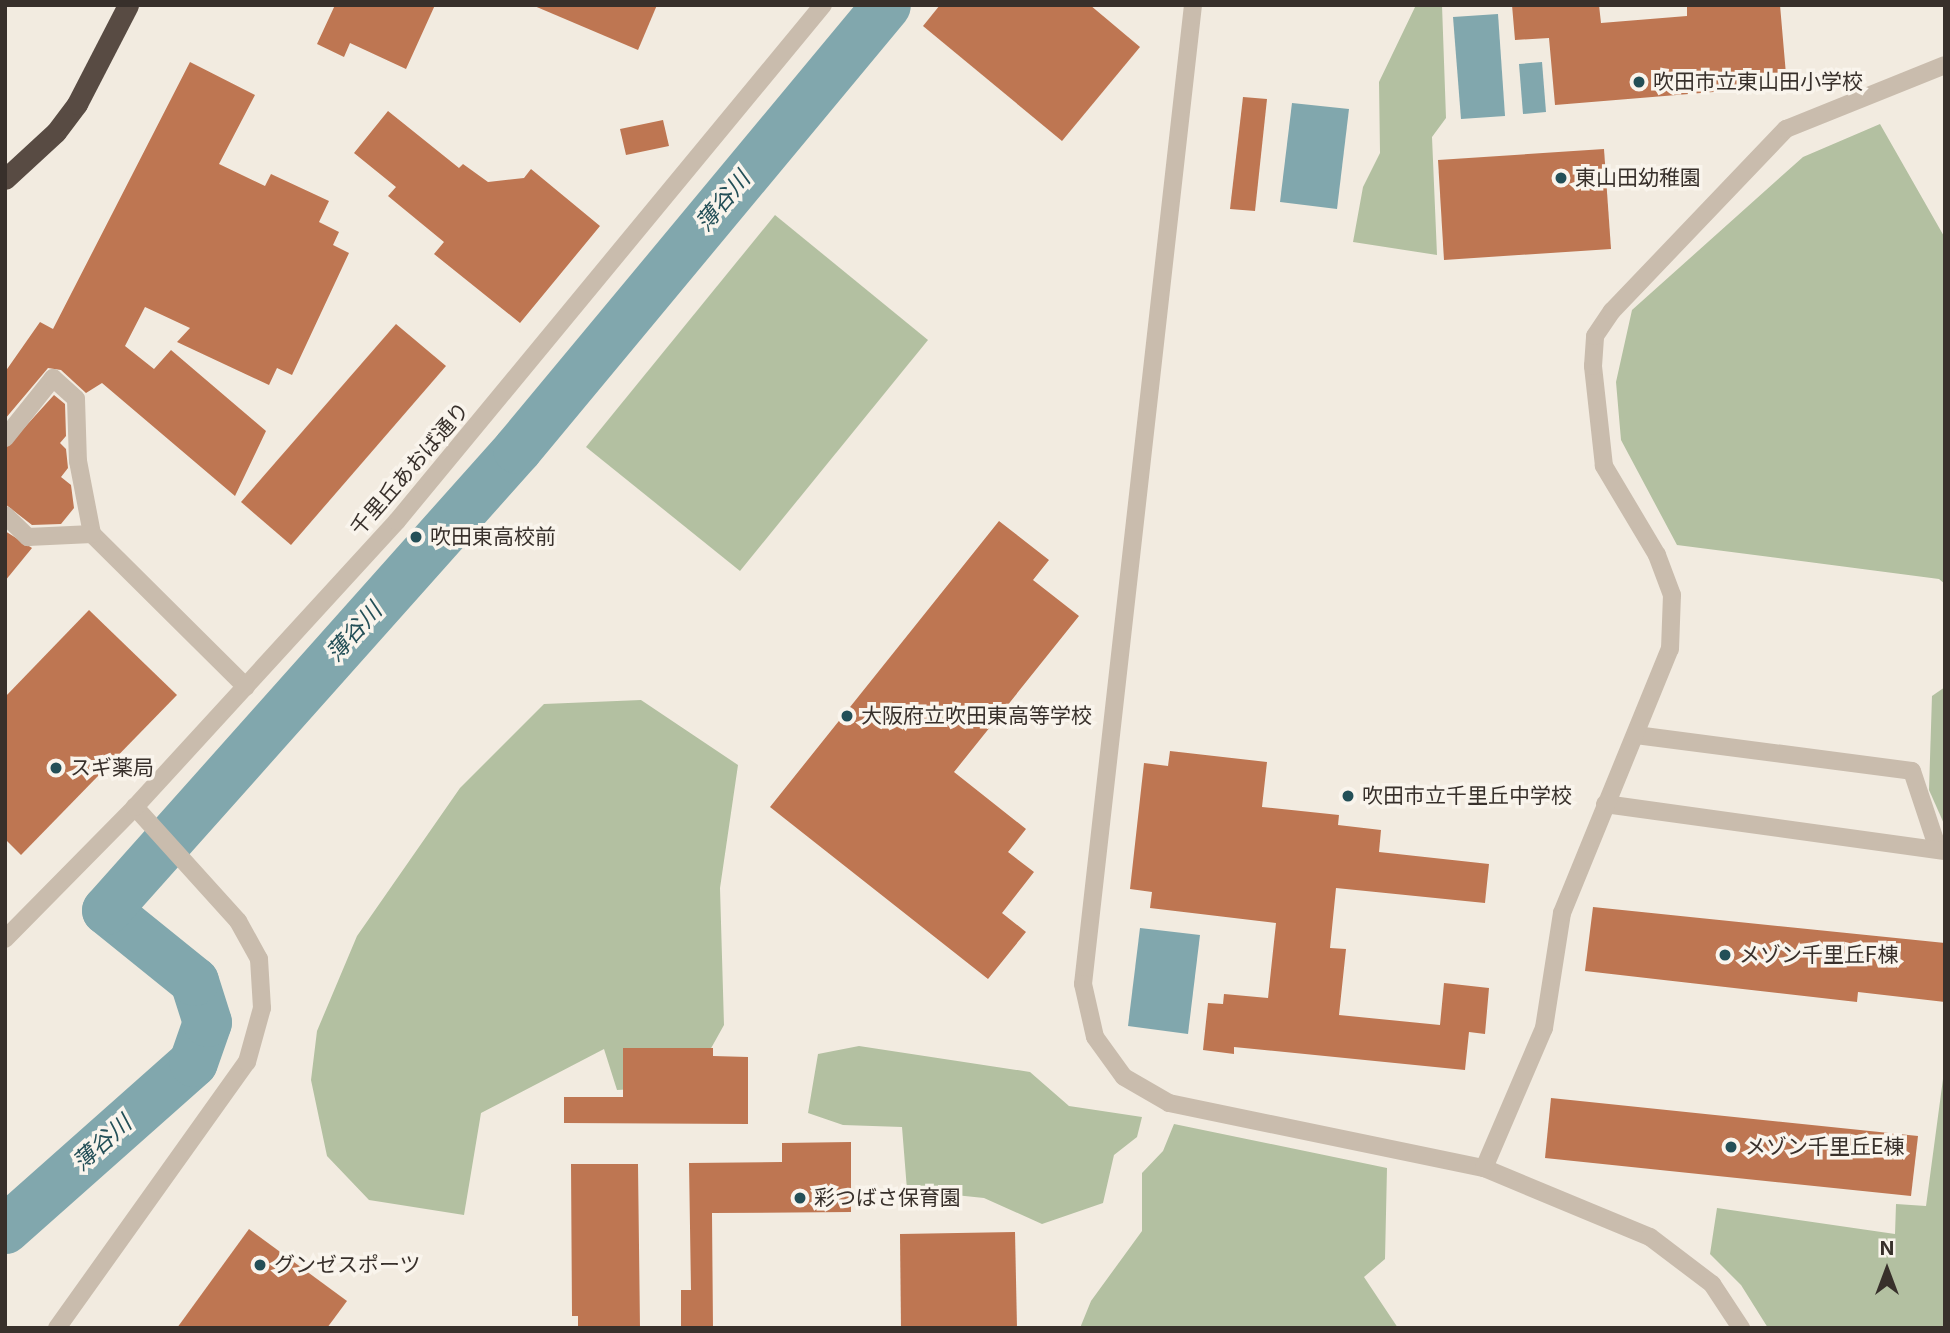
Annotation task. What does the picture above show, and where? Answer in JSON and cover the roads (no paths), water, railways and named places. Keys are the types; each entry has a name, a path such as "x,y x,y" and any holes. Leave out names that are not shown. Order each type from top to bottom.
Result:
{"highway":[{"path":"5,178 23,163 77,103 128,5"},
{"path":"5,192 23,163"}],"street":[{"name":"千里丘あおば通り","path":"5,939 135,807 246,687 519,377 823,5"},
{"path":"1194,5 1083,984 1095,1037 1124,1077 1169,1103 1483,1168 1650,1237 1712,1283 1741,1328"},
{"path":"1483,1168 1545,1028 1562,913 1670,649 1672,595 1657,555 1604,466 1593,366 1595,336 1612,311 1786,129 1945,65"},
{"path":"5,438 53,378 76,399 78,461 92,534 246,687"},
{"path":"5,515 28,537 92,534"},
{"path":"1605,804 1942,850 1912,771 1636,735"},
{"path":"57,1328 247,1062 262,1008 259,959 238,921 135,807"}],"water":[{"path":"1498,14 1505,116 1461,119 1453,17"},
{"path":"1542,62 1546,112 1523,114 1519,64"},
{"path":"1292,103 1349,109 1337,209 1280,202"},
{"path":"1140,928 1200,935 1188,1034 1128,1026"}],"waterway":[{"name":"薄谷川","path":"5,1229 193,1062 207,1022 194,981 106,910 517,449 886,5"}],"place":[{"name":"吹田市立東山田小学校","path":"1639,82"},
{"name":"東山田幼稚園","path":"1561,178"},
{"name":"吹田東高校前","path":"416,537"},
{"name":"大阪府立吹田東高等学校","path":"847,716"},
{"name":"スギ薬局","path":"56,768"},
{"name":"吹田市立千里丘中学校","path":"1348,796"},
{"name":"メゾン千里丘F棟","path":"1725,955"},
{"name":"メゾン千里丘E棟","path":"1731,1147"},
{"name":"彩つばさ保育園","path":"800,1198"},
{"name":"グンゼスポーツ","path":"260,1265"}]}
